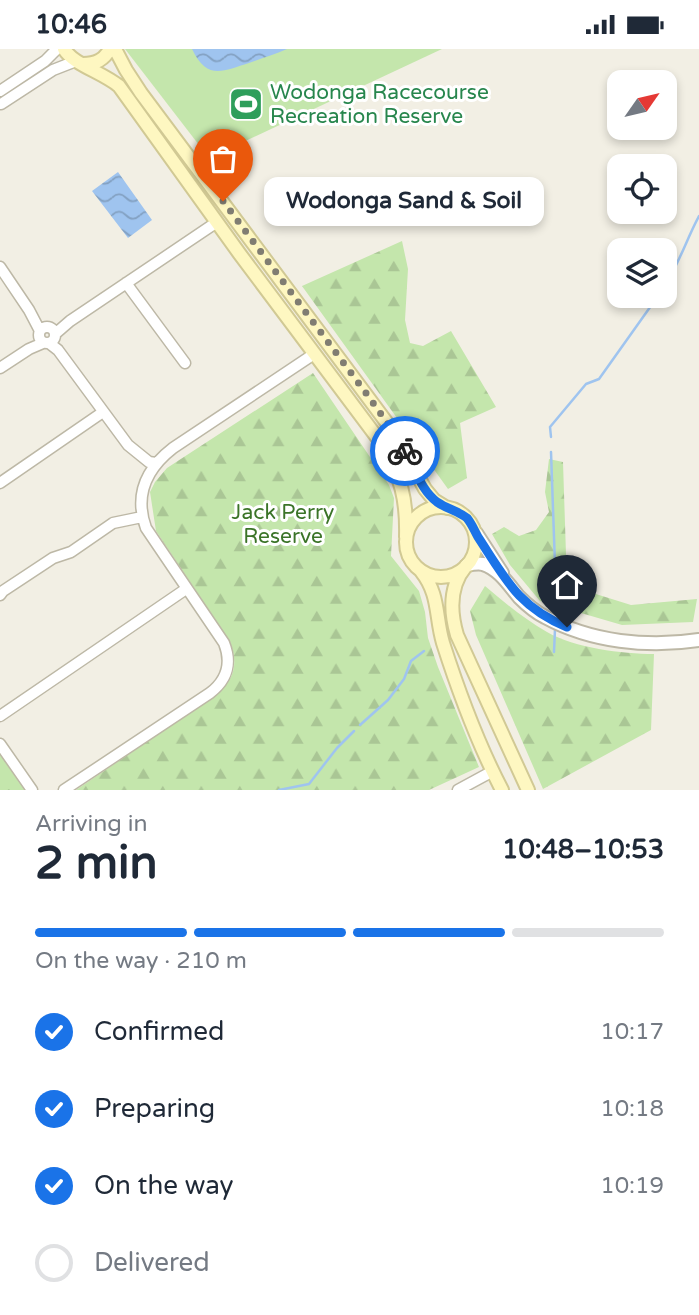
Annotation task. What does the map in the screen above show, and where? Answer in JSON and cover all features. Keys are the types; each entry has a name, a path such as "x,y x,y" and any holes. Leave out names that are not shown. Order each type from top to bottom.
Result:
{"main road":[{"path":"64,49 71,58 108,77 119,86 239,253 382,444 395,467 405,498 406,546 416,567 433,576 444,576 466,565"},
{"path":"79,63 98,62 113,49 141,93 393,431 425,489 434,500 467,518 475,533 476,547 458,576 453,590 453,615 457,635 528,790"},
{"path":"239,253 252,242"},
{"path":"314,354 328,344"},
{"path":"406,537 411,524 421,514 432,509 447,508"},
{"path":"421,571 434,593 440,633 464,702 502,790"}],"street":[{"path":"0,91 45,61 57,49"},
{"path":"0,104 53,70 79,63"},
{"path":"0,368 217,222"},
{"path":"0,267 128,445 149,462 156,463"},
{"path":"126,283 185,363"},
{"path":"64,790 210,693 224,678 229,660 224,643 146,528 141,504 150,470 173,448 314,354"},
{"path":"0,483 103,412"},
{"path":"0,595 53,558 71,552 113,523 142,517"},
{"path":"475,533 506,581"},
{"path":"466,565 477,563 497,572 523,601 541,615 559,624 612,639 646,643 699,640"},
{"path":"0,716 186,589"},
{"path":"0,744 32,790"},
{"path":"458,790 493,771"}],"green space":[{"name":"Wodonga Racecourse Recreation Reserve","path":"125,49 442,49 209,158"},
{"path":"402,241 408,269 405,320 410,343 423,346 451,331 496,407 460,423 467,478 448,489 302,286"},
{"name":"Jack Perry Reserve","path":"313,373 389,485 394,498 391,556 419,591 428,638 479,767 429,790 76,790 219,693 232,675 234,657 230,642 156,531 150,492 155,482 167,468"},
{"path":"549,459 563,462 567,585 631,605 697,599 693,622 622,625 540,601 510,565 492,534 504,527 519,536 536,530 549,512 545,492"},
{"path":"485,586 523,616 558,638 599,649 654,654 651,730 543,789 476,635 470,611"},
{"path":"0,753 25,790 0,790"}],"water":[{"path":"192,49 287,49 231,69 216,71 204,66"},
{"path":"118,172 152,220 128,238 92,191"}],"waterway":[{"path":"677,264 699,216"},
{"path":"551,437 550,427 586,384 599,379 649,308"},
{"path":"551,452 555,614"},
{"path":"554,652 555,629"},
{"path":"360,725 388,700 404,679 411,661 424,651"},
{"path":"279,790 309,784 354,731"}],"way so far":[{"path":"223,201 366,393 405,451"}],"place":[{"name":"Wodonga Racecourse Recreation Reserve","path":"246,104"},
{"name":"Wodonga Sand & Soil","path":"223,201"}],"route":[{"path":"405,451 430,496 467,518 506,581 518,595 541,615 567,627"}]}
